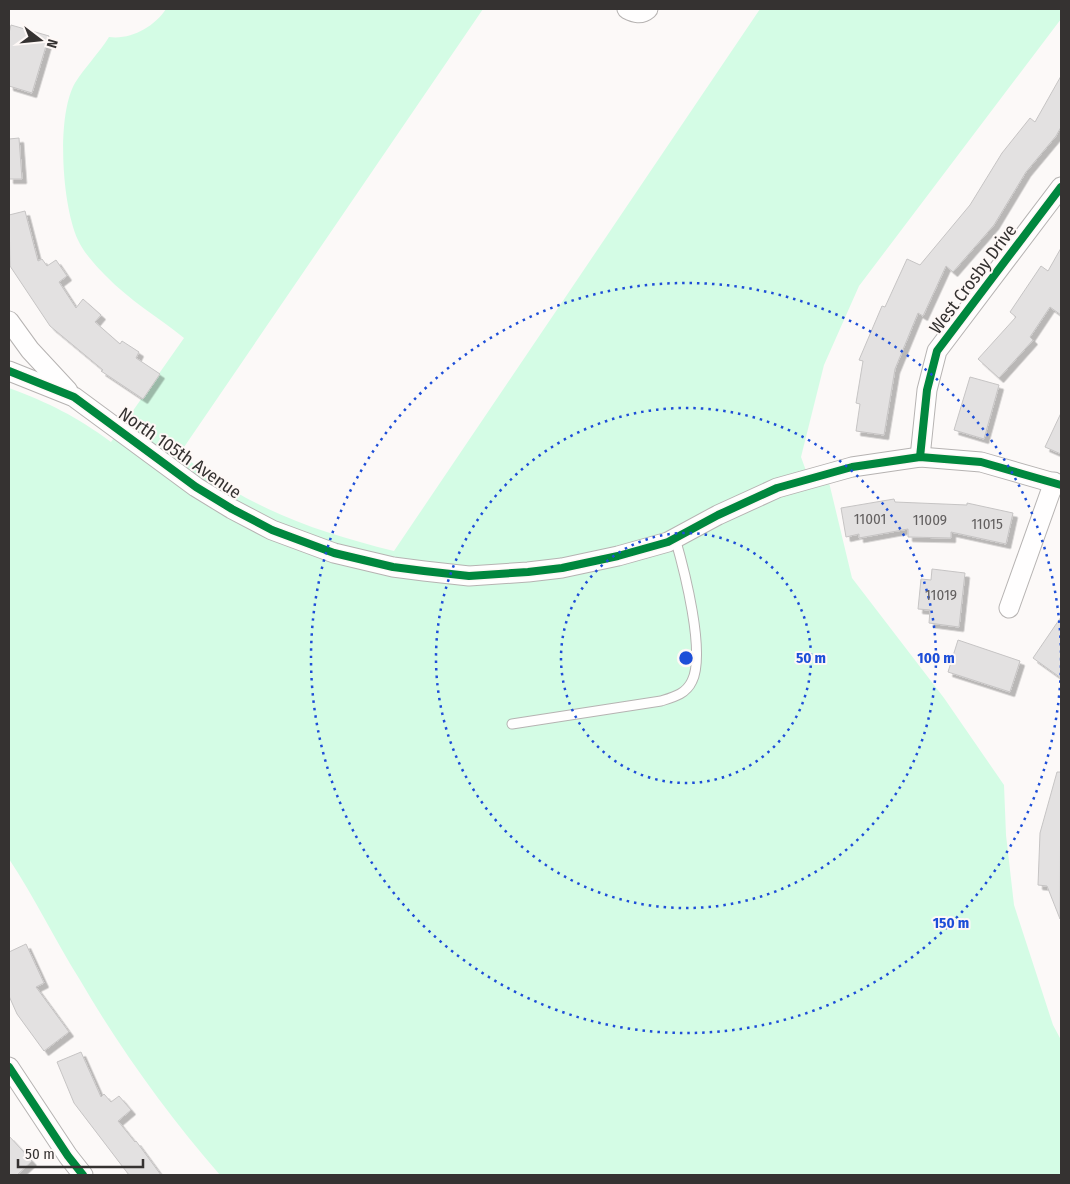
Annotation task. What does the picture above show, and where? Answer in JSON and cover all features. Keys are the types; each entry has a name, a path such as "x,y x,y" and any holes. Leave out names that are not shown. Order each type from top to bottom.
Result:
{"street":[{"path":"627,9 636,13 644,12 648,9"},
{"name":"West Crosby Drive","path":"920,457 927,390 938,351 1061,187"},
{"name":"North 105th Avenue","path":"9,321 30,350 74,397 196,487 232,509 288,536 368,562 424,571 469,576 528,572 562,568 618,556 675,538 718,515 778,488 852,467 920,457 981,462 1058,484 1009,608"},
{"name":"North 105th Avenue","path":"9,372 74,397"},
{"path":"9,1067 68,1156 83,1175"}],"lane":[{"path":"512,724 661,701 678,696 685,691 692,682 696,667 695,637 684,567 675,538"}],"green space":[{"path":"166,9 483,9 180,453 229,488 281,515 336,535 394,551 760,9 1061,9 1061,19 859,286 824,365 801,457 809,479 827,474 852,578 944,698 1004,785 1006,835 1014,905 1053,1025 1061,1040 1061,1175 220,1175 163,1105 95,1006 9,859 9,388 62,411 111,442 184,338 115,285 83,249 72,225 63,161 65,117 69,98 79,77 109,37 126,36 141,31 155,21"}],"building":[{"path":"11,25 49,36 32,93 9,86 9,33"},
{"path":"1061,76 1061,127 1056,136 1026,172 994,225 953,272 946,266 923,316 918,313 895,369 884,435 856,431 860,404 856,403 863,361 859,360 882,306 885,307 907,259 920,265 970,205 1002,153 1030,118 1035,122"},
{"path":"19,138 22,179 9,179 9,139"},
{"path":"25,211 38,261 42,259 47,266 56,260 67,276 59,282 76,308 83,299 101,315 95,322 120,344 122,341 139,352 136,358 160,374 143,399 101,371 103,370 50,326 10,266 9,215"},
{"path":"1061,248 1061,315 1050,307 1030,337 1033,340 999,378 978,359 1016,317 1010,312 1041,266 1048,271"},
{"path":"970,377 999,385 984,439 954,430"},
{"path":"1061,413 1061,454 1045,447"},
{"path":"894,499 895,502 967,505 967,503 1013,513 1006,544 951,532 951,538 908,537 908,529 859,538 859,534 846,537 841,508"},
{"path":"932,569 965,573 959,627 929,623 930,610 918,609 921,579 931,580"},
{"path":"1061,617 1061,678 1033,658"},
{"path":"958,640 1020,661 1010,692 948,672"},
{"path":"1057,772 1061,772 1060,919 1047,886 1038,885 1040,833"},
{"path":"26,944 44,983 36,987 69,1032 44,1051 17,1014 9,996 9,952"},
{"path":"81,1052 101,1097 104,1094 111,1102 119,1096 131,1110 118,1121 136,1141 161,1175 129,1175 74,1103 57,1062"},
{"path":"9,1136 32,1161 17,1175 9,1175"}],"cycle path":[{"path":"920,457 927,390 937,351 1061,187"},
{"path":"9,371 74,397 196,487 272,530 334,553 393,567 469,576 562,568 618,556 668,542 718,515 777,488 852,467 920,457 981,462 1061,485"},
{"path":"9,1067 68,1156 83,1175"}]}
